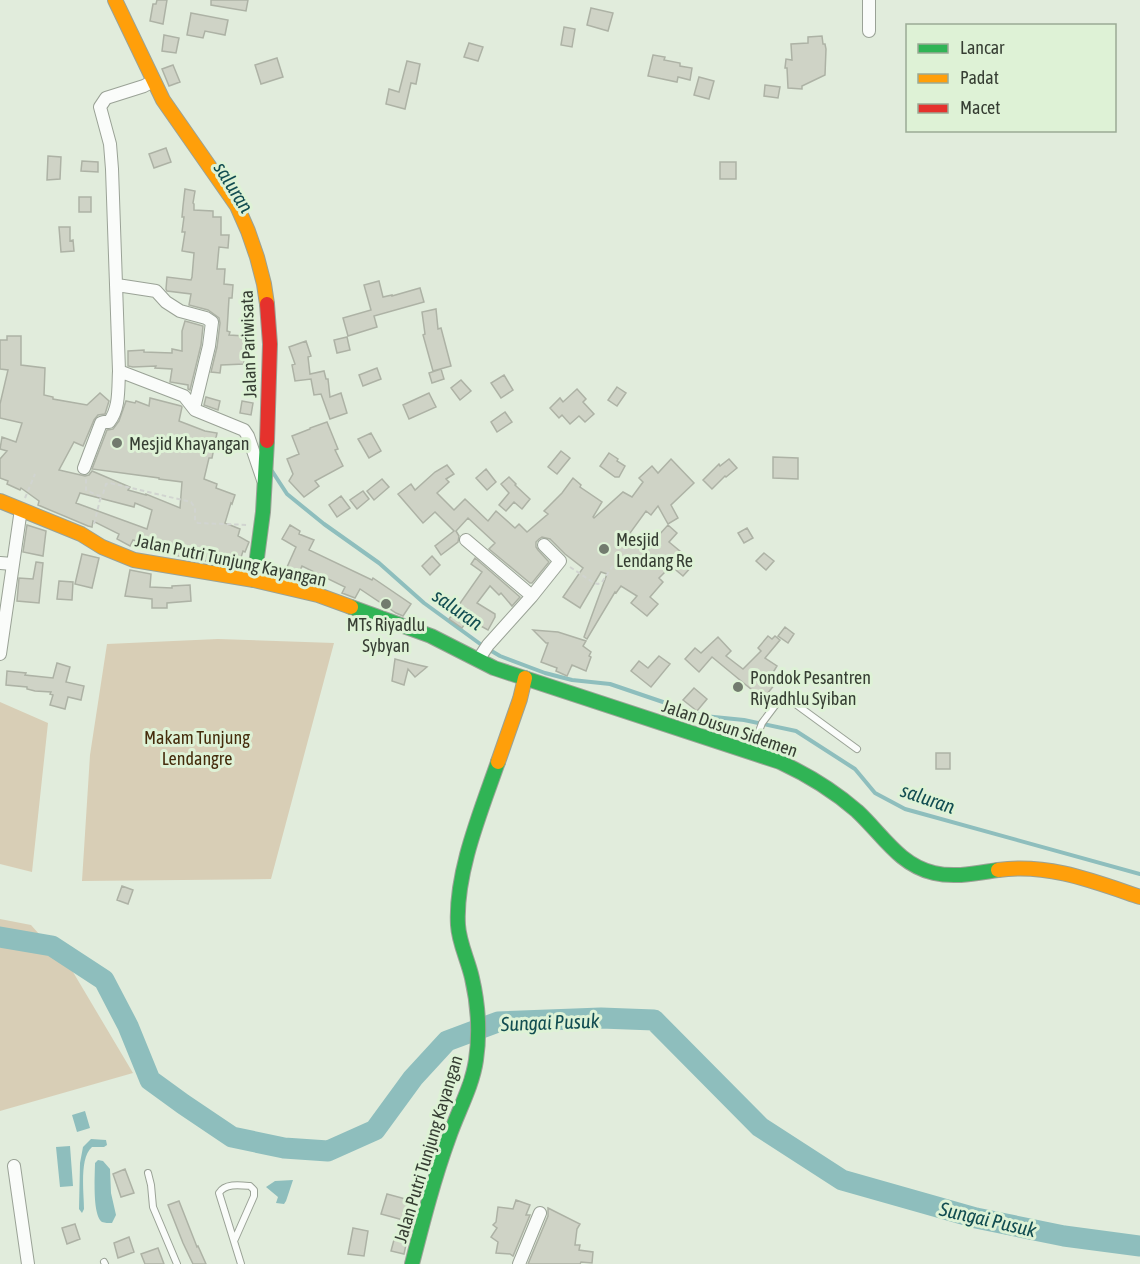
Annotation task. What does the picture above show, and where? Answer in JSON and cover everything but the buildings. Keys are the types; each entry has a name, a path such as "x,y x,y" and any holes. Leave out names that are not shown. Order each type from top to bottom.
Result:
{"street":[{"name":"Jalan Pariwisata","path":"115,0 149,84 168,107 237,206 259,262 266,295 269,329 267,463 262,526 254,580"},
{"path":"869,0 869,31"},
{"path":"84,468 100,423 109,422 114,414 119,371 110,144 100,107 106,98 149,84"},
{"path":"117,285 156,291 166,302 180,311 206,318 212,322 194,408"},
{"path":"119,371 184,396 194,408 244,430 266,486"},
{"name":"Jalan Putri Tunjung Kayangan","path":"0,501 81,534 102,547 134,560 254,580 318,595 431,636 479,658 494,668 525,678 520,699 475,827 463,877 458,908 458,928 472,980 477,1016 477,1049 470,1082 440,1164 412,1264"},
{"path":"0,654 6,563 21,509"},
{"path":"466,540 532,596"},
{"path":"479,658 560,561 544,545"},
{"name":"Jalan Dusun Sidemen","path":"525,678 764,756 795,769 831,790 863,817 891,849 920,868 938,874 957,876 1014,868 1048,870 1081,877 1140,897"},
{"path":"14,1166 28,1264"},
{"path":"519,1264 540,1213"}],"lane":[{"path":"764,756 758,734 762,723 777,703 786,699 857,749"},
{"path":"148,1173 152,1185 153,1207 177,1264"},
{"path":"235,1239 254,1196 253,1188 248,1186 224,1186 219,1193 241,1264"}],"path":[{"path":"84,468 84,477 87,481 86,490 101,496"},
{"path":"21,509 35,474"},
{"path":"88,538 101,496 106,484 110,483 191,502 195,507 195,521 198,523 262,526"},
{"path":"560,561 598,584 602,582 627,545"}],"green space":[{"name":"Makam Tunjung Lendangre","path":"218,639 334,643 271,879 82,881 90,755 107,644"},
{"path":"0,702 48,723 32,872 0,864"},
{"path":"0,919 31,925 73,972 133,1073 0,1111"}],"water":[{"path":"85,1111 90,1128 77,1132 72,1115"},
{"path":"91,1139 106,1140 107,1145 92,1147 85,1159 82,1213 79,1209 80,1163 83,1147"},
{"path":"70,1146 73,1186 60,1187 56,1147"},
{"path":"98,1160 103,1161 110,1169 111,1193 116,1215 112,1223 102,1222 97,1212 95,1163"},
{"path":"293,1180 284,1204 276,1203 278,1197 266,1187 275,1181"}],"waterway":[{"name":"saluran","path":"272,471 287,494 324,524 379,563 424,603 500,656 545,673 572,680 610,684 704,716 744,720 796,731 855,769 875,793 905,809 1140,874"},
{"name":"Sungai Pusuk","path":"0,937 52,946 104,980 128,1026 150,1080 232,1137 284,1148 328,1151 375,1130 413,1078 447,1041 498,1022 601,1018 654,1020 760,1127 842,1180 976,1218 1064,1236 1140,1246"}],"traffic: fast":[{"path":"254,580 263,512 267,441"},
{"path":"351,607 431,636 494,668 780,762 811,778 839,797 857,811 901,856 922,869 950,875 998,870"},
{"path":"412,1264 438,1168 468,1089 476,1060 477,1008 472,978 459,932 458,905 470,842 498,762"}],"traffic: slow":[{"path":"115,0 163,100 237,206 257,257 267,304"},
{"path":"0,501 81,534 102,547 134,560 254,580 318,595 351,607"},
{"path":"498,762 525,678"},
{"path":"998,870 1017,868 1053,871 1140,897"}],"traffic: jam":[{"path":"267,304 270,344 267,441"}],"place":[{"name":"Mesjid Khayangan","path":"117,443"},
{"name":"Mesjid Lendang Re","path":"604,549"},
{"name":"MTs Riyadlu Sybyan","path":"386,604"},
{"name":"Pondok Pesantren Riyadhlu Syiban","path":"738,687"}]}
